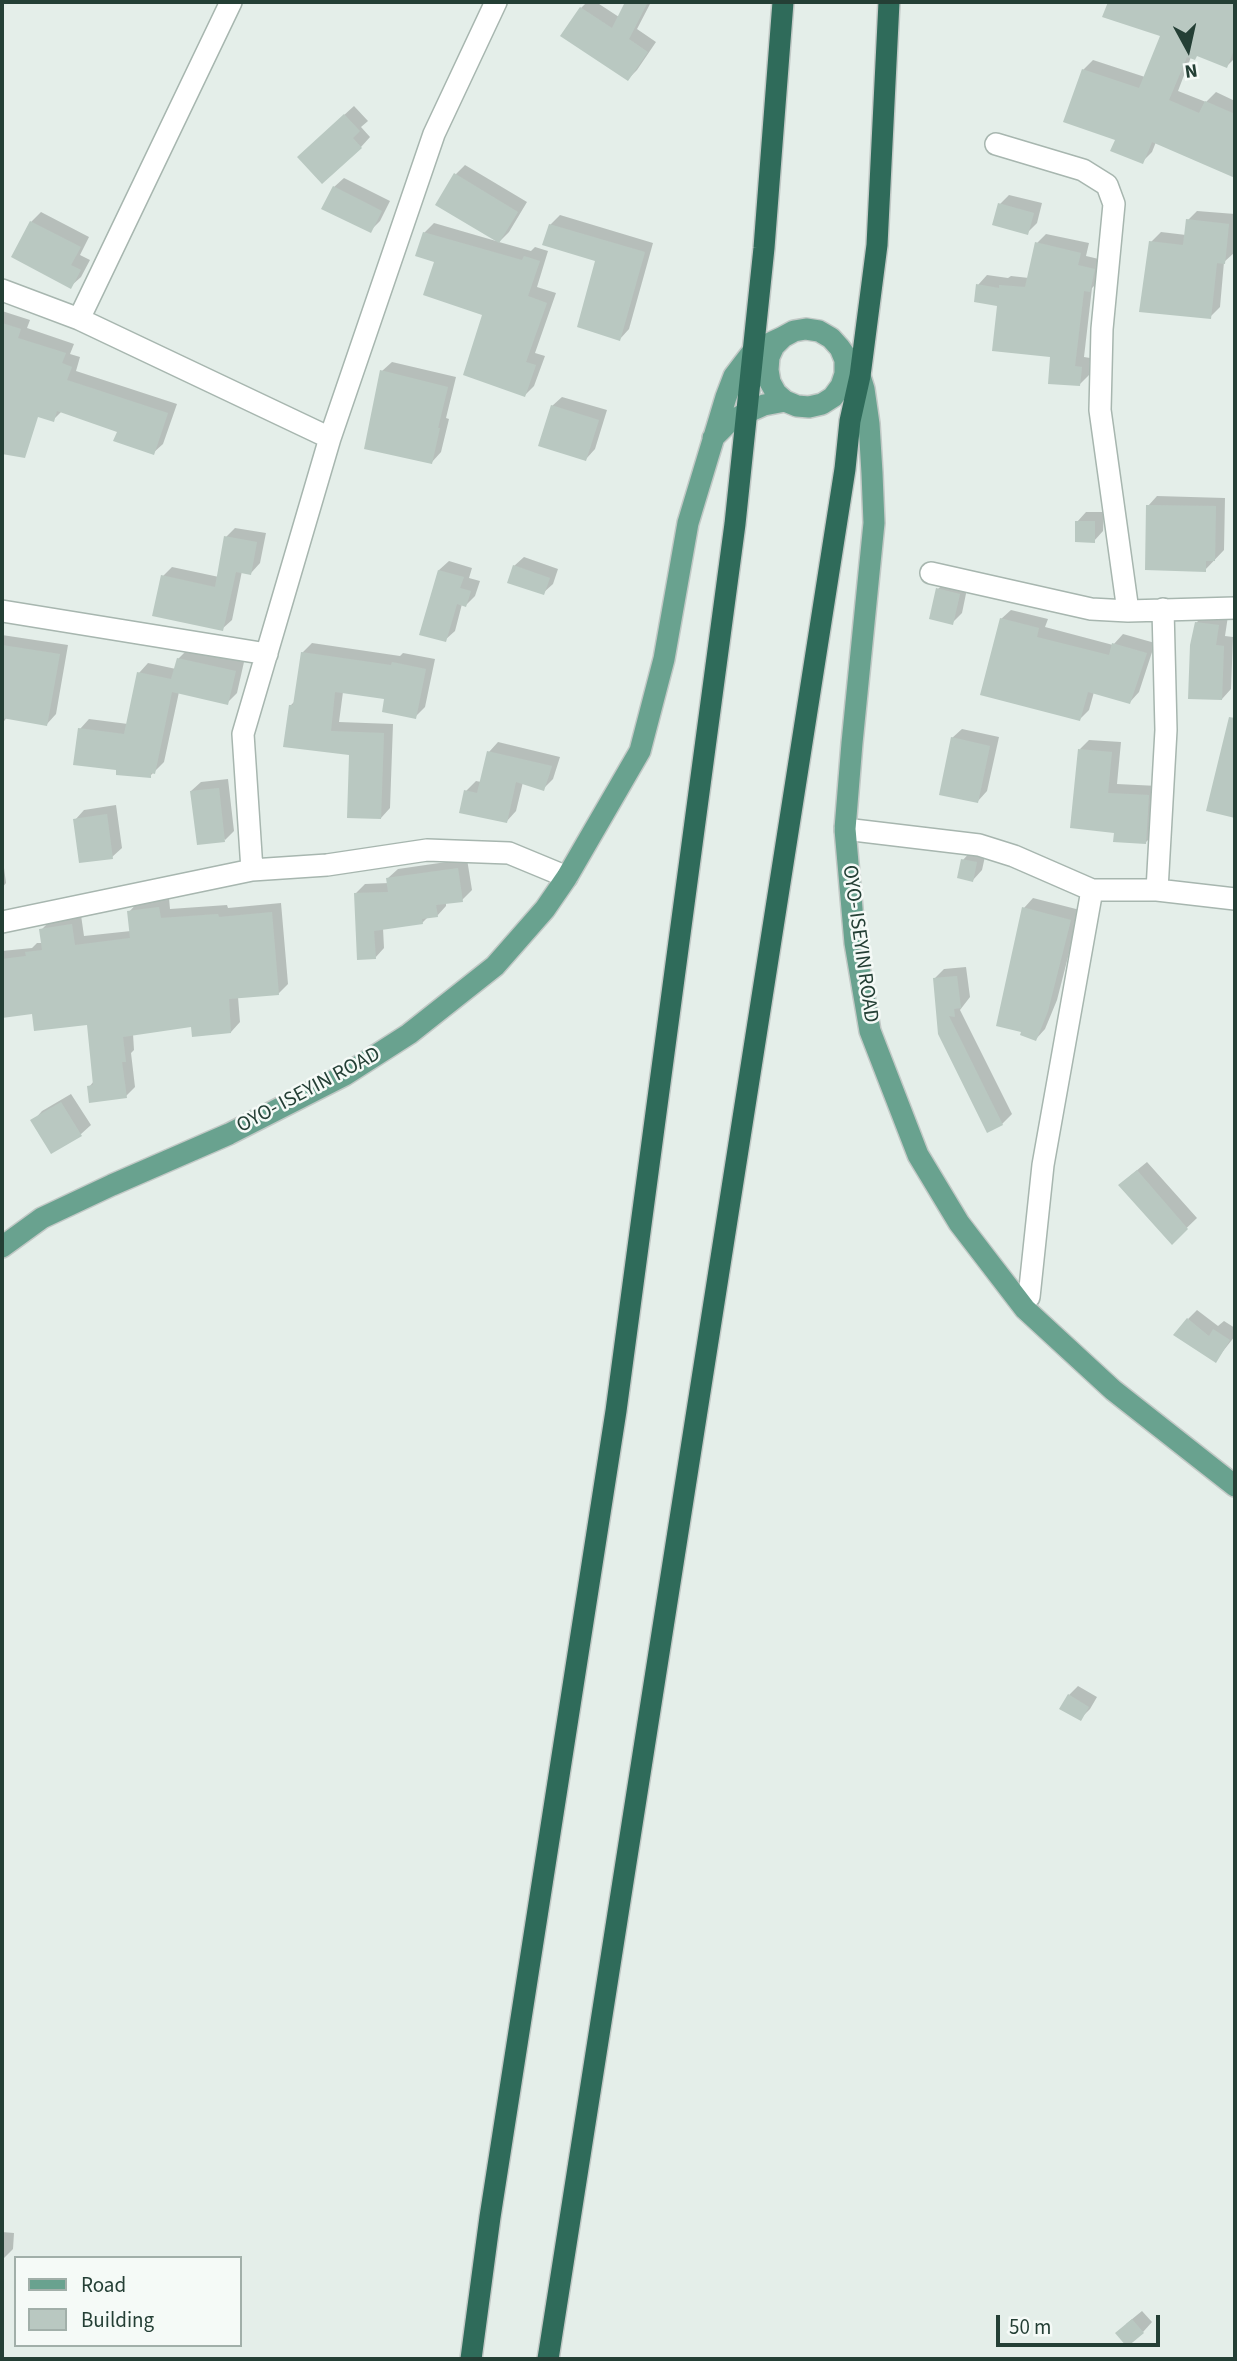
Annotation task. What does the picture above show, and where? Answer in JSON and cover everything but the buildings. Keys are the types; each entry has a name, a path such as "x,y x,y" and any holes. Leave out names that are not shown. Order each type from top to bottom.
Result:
{"highway":[{"path":"471,2359 490,2217 616,1411 736,524 764,248 783,2"},
{"path":"548,2359 843,483 850,421 860,376 877,245 889,2"}],"main road":[{"path":"806,329 819,331 831,338 860,376 841,387 833,397 821,404 797,406 785,401 776,393 753,351 783,337 806,329"},
{"path":"770,382 769,357 774,346 783,337"},
{"path":"840,348 845,360 841,387"},
{"name":"OYO- ISEYIN ROAD","path":"2,1247 42,1218 229,1133 334,1081 409,1034 495,966 545,909 567,877 640,751 664,659 688,523 734,376 753,351"},
{"name":"OYO- ISEYIN ROAD","path":"860,376 869,424 874,523 845,829 855,943 870,1031 918,1155 959,1223 1025,1309 1112,1390 1235,1486"},
{"path":"713,438 727,423 746,413 764,405 785,401"},
{"path":"821,404 850,421 859,435 872,473"}],"street":[{"path":"79,319 231,2"},
{"path":"252,870 243,734 330,439 434,134 496,2"},
{"path":"996,144 1083,170 1107,185 1114,204 1102,329 1100,410 1128,611"},
{"path":"2,290 79,319 330,439"},
{"path":"931,573 1091,609 1128,611 1235,608"},
{"path":"1157,890 1166,730 1163,610"},
{"path":"2,611 267,654"},
{"path":"845,829 979,845 1014,856 1092,890 1157,890 1235,899"},
{"path":"2,922 252,870 327,865 427,850 509,853 567,877"},
{"path":"1029,1297 1043,1165 1092,890"}]}
